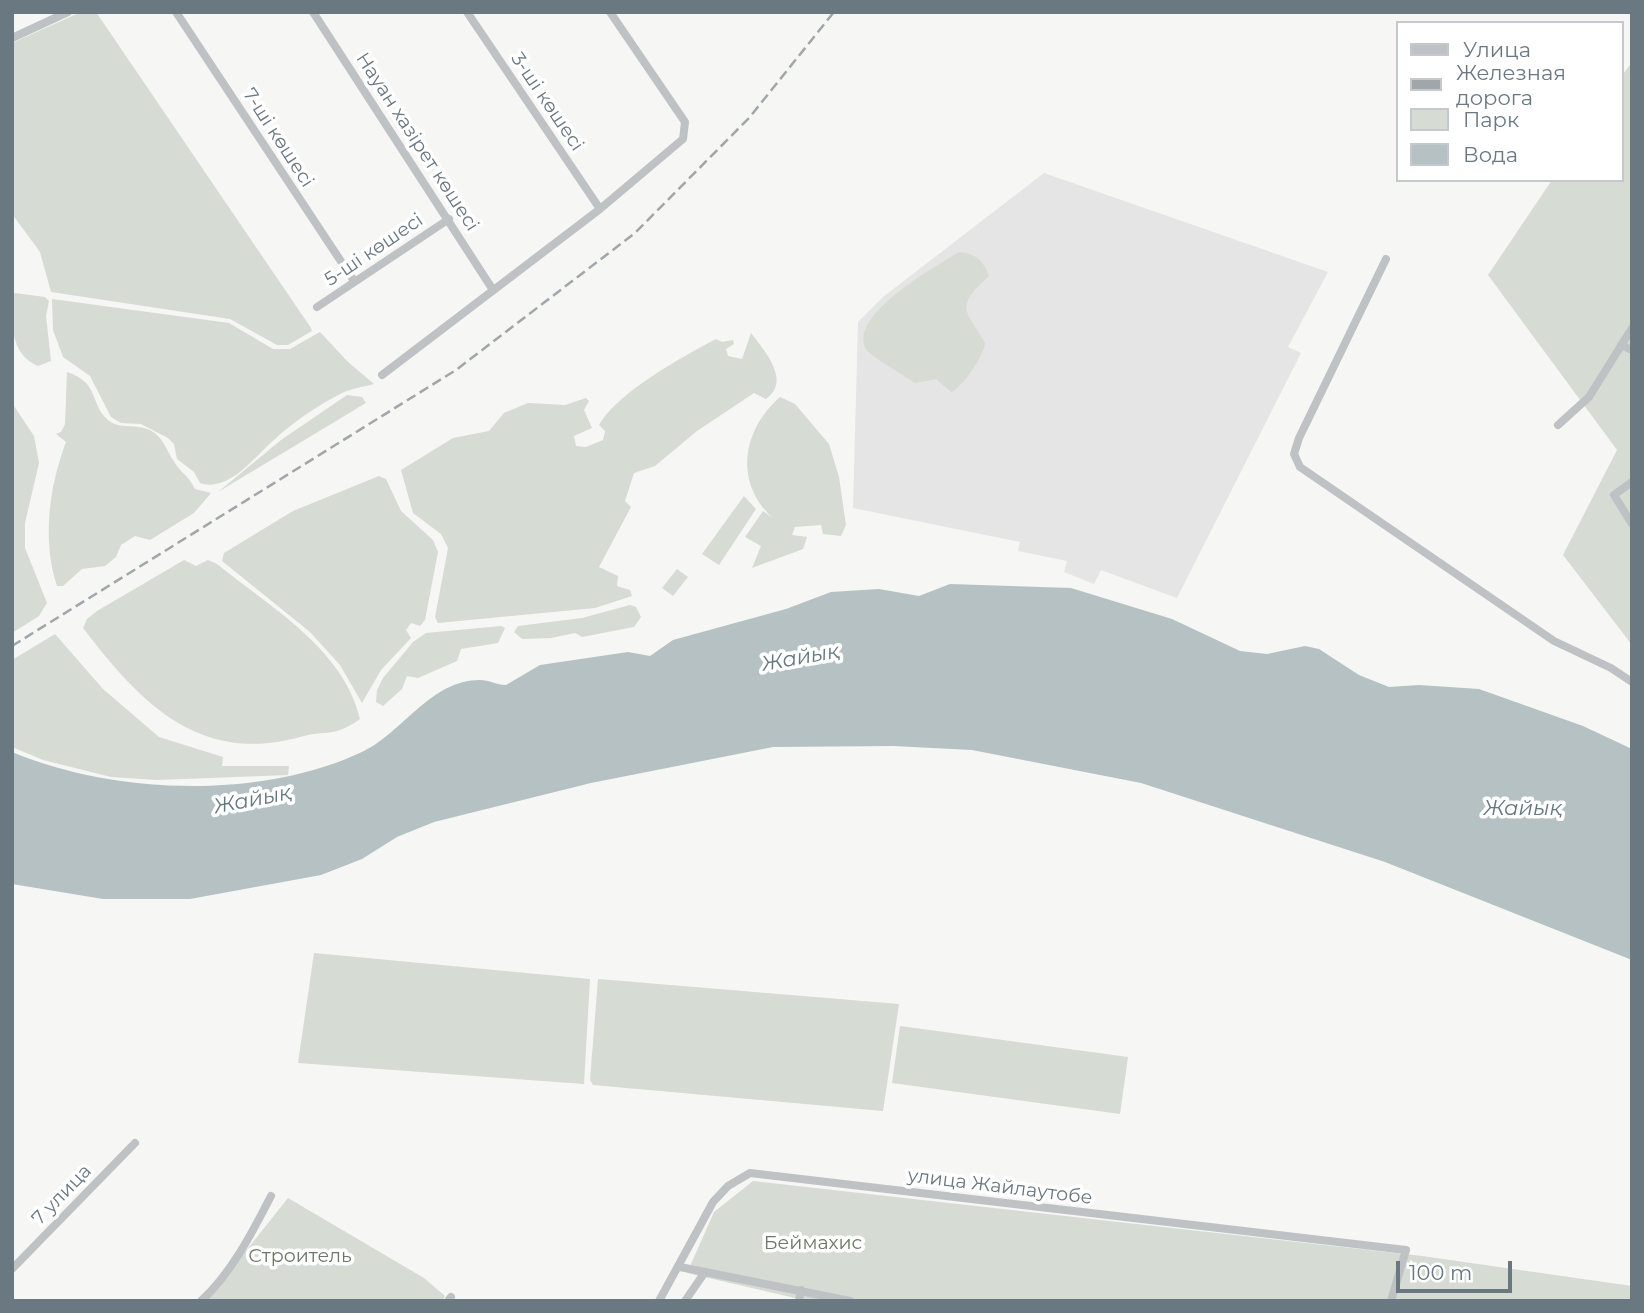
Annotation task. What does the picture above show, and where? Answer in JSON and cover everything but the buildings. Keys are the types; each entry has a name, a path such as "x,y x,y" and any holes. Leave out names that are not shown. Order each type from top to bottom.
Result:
{"street":[{"path":"12,38 68,12"},
{"name":"7-шi көшесі","path":"176,12 354,281"},
{"name":"Науан хазірет көшесі","path":"313,12 493,290"},
{"name":"3-шi көшесі","path":"467,12 600,209"},
{"path":"382,376 600,209 682,139 685,122 610,12"},
{"name":"5-шi көшесі","path":"317,307 449,219"},
{"path":"1386,259 1299,438 1294,454 1300,467 1554,642 1611,668 1632,682"},
{"path":"1558,425 1589,397 1613,363 1632,328"},
{"path":"1621,345 1632,350"},
{"path":"1632,482 1614,495 1632,524"},
{"name":"7 улица","path":"14,1263 135,1143"},
{"name":"улица Жайлаутобе","path":"659,1301 680,1267 713,1202 728,1186 750,1173 1406,1250 1391,1301"},
{"path":"201,1301 220,1279 271,1196"},
{"path":"680,1267 850,1301"},
{"path":"685,1301 705,1272"},
{"path":"799,1301 802,1290"}],"shaded area":[{"path":"1044,173 1328,272 1288,347 1301,353 1177,598 1101,570 1094,584 1064,572 1067,561 1018,551 1020,542 853,508 858,322 883,297"}],"green space":[{"path":"81,12 96,12 312,331 288,345 277,345 230,319 51,292 40,252 12,214 12,43"},
{"path":"1632,62 1632,645 1563,555 1617,450 1488,275 1551,182 1623,182 1623,74"},
{"path":"959,252 978,259 989,276 967,303 969,316 985,343 984,349 966,378 951,392 936,379 915,383 874,357 866,349 864,336 869,321 881,307 915,280"},
{"path":"15,293 45,297 49,301 46,316 51,361 38,366 22,354 17,345 12,316 12,296"},
{"path":"52,299 229,323 273,349 290,349 320,332 348,362 374,384 346,391 316,408 282,433 231,478 211,485 200,483 194,472 177,459 174,444 168,438 141,424 121,423 111,417 90,376 63,357 53,330"},
{"path":"751,333 773,366 776,383 773,392 766,399 754,393 697,431 655,466 634,473 625,501 631,507 599,567 618,576 617,586 630,590 632,596 595,608 438,623 435,617 448,548 441,534 413,513 401,470 453,438 489,431 504,413 528,403 565,405 586,398 589,401 584,410 592,428 574,436 576,446 586,447 603,440 605,431 599,425 608,413 652,376 716,339 722,342 733,340 734,344 726,349 728,356 742,359"},
{"path":"67,372 85,382 102,414 111,423 147,429 158,435 195,489 211,493 194,513 150,540 135,536 121,545 116,557 105,566 82,569 63,586 57,586 52,568 49,532 55,477 66,442 56,434 61,432 65,424"},
{"path":"347,395 362,397 366,403 218,492 281,440"},
{"path":"780,397 795,404 829,444 839,477 846,525 841,536 823,534 821,525 795,527 792,535 807,537 803,549 752,568 761,546 745,537 763,511 773,518 760,504 752,488 748,456 758,424"},
{"path":"12,403 34,436 39,463 25,523 25,548 47,603 39,616 12,633"},
{"path":"379,476 386,479 401,511 433,540 438,552 425,620 420,626 411,623 406,630 411,638 381,670 362,703 340,665 310,632 222,561 224,553 293,511"},
{"path":"744,496 756,509 719,565 702,554"},
{"path":"184,560 196,566 208,560 217,564 302,631 338,671 351,694 360,719 330,733 264,743 231,742 202,734 175,721 150,702 127,680 83,628 87,619 97,611"},
{"path":"677,569 688,577 673,596 662,588"},
{"path":"630,605 636,607 641,617 634,627 582,637 575,633 551,638 522,639 514,632 518,626 582,618"},
{"path":"501,626 505,628 498,643 461,649 457,661 418,678 407,676 402,689 383,706 376,702 377,690 383,678 413,642 426,633"},
{"path":"55,634 103,689 159,737 223,757 222,766 289,766 288,775 157,780 111,777 43,760 12,747 12,660"},
{"path":"314,953 590,979 584,1084 298,1063"},
{"path":"598,979 899,1004 883,1111 593,1085 590,1080"},
{"path":"900,1026 1128,1057 1120,1114 892,1083"},
{"name":"Беймахис","path":"753,1181 1422,1256 1632,1286 1632,1301 808,1301 687,1273 714,1212"},
{"name":"Строитель","path":"288,1198 424,1278 445,1296 442,1301 206,1301"}],"water":[{"name":"Жайық","path":"950,584 1071,588 1172,619 1240,651 1267,654 1305,646 1319,649 1359,675 1389,687 1419,685 1479,689 1583,726 1632,749 1632,960 1385,862 1141,783 972,750 893,746 773,747 591,783 434,822 397,837 362,859 321,875 190,899 103,899 12,884 12,752 96,777 142,783 188,786 280,778 324,767 364,751 432,697 463,682 480,680 506,685 540,665 628,652 650,656 673,640 786,609 831,592 879,589 919,596"}],"railway":[{"path":"12,646 456,370 635,233 749,118 834,12"}]}
